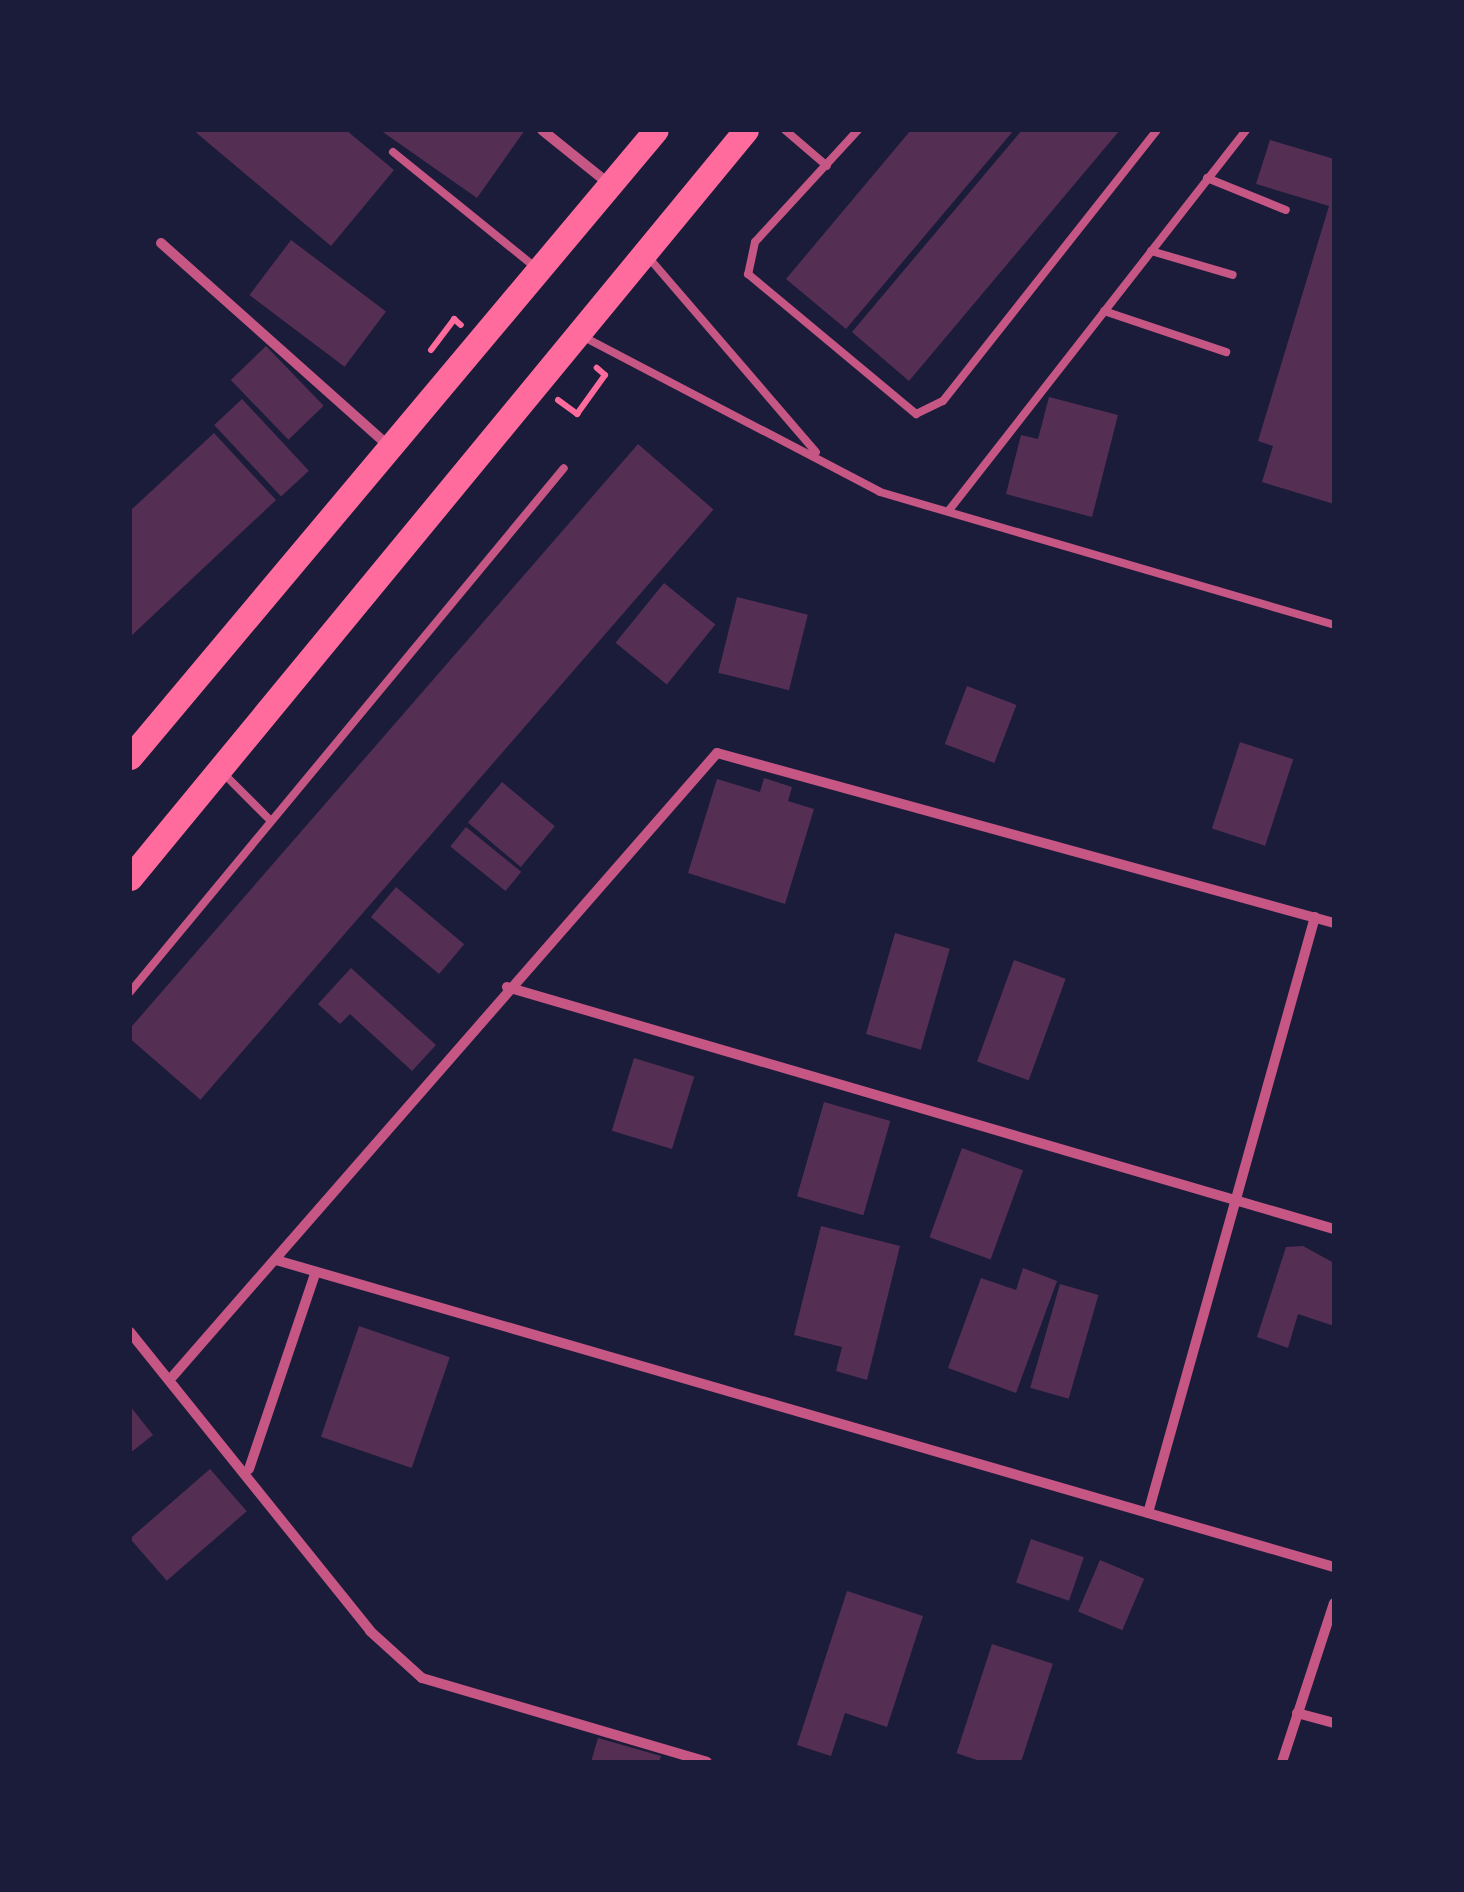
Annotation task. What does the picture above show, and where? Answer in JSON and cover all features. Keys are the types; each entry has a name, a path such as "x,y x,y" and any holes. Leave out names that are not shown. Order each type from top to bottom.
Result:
{"main road":[{"path":"130,757 656,130"},
{"path":"130,878 746,130"}],"street":[{"path":"542,130 608,183"},
{"path":"161,244 389,447"},
{"path":"173,1376 507,987 717,753 1334,923"},
{"path":"1148,1512 1315,917"},
{"path":"507,987 1334,1229"},
{"path":"276,1260 1334,1567"},
{"path":"249,1470 315,1274"},
{"path":"130,1332 173,1376 249,1470 370,1631 422,1678 707,1762"},
{"path":"1282,1762 1334,1602"},
{"path":"1297,1713 1334,1723"}],"lane":[{"path":"785,130 827,166"},
{"path":"858,130 755,242 748,274 916,414 943,401 1157,130"},
{"path":"950,509 1246,130"},
{"path":"392,152 540,271"},
{"path":"1207,178 1286,210"},
{"path":"1151,250 1234,275"},
{"path":"643,251 816,453"},
{"path":"1104,311 1226,352"},
{"path":"574,339 756,431 816,453 880,492 950,509 1334,626"},
{"path":"130,992 564,468"},
{"path":"221,771 270,820"}],"path":[{"path":"574,339 605,375 577,414"}],"building":[{"path":"193,130 346,130 394,170 331,246"},
{"path":"380,130 525,130 477,198"},
{"path":"911,130 1014,130 846,329 786,279"},
{"path":"1022,130 1120,130 909,381 852,332"},
{"path":"1270,140 1334,159 1334,504 1262,482 1273,446 1258,441 1329,206 1256,184"},
{"path":"291,240 386,312 345,367 249,295"},
{"path":"266,346 324,406 288,440 231,380"},
{"path":"1049,397 1118,415 1092,517 1006,494 1021,435 1038,439"},
{"path":"242,399 309,471 281,497 214,425"},
{"path":"214,433 276,500 130,637 130,511"},
{"path":"638,444 713,510 200,1100 130,1039 130,1028"},
{"path":"664,583 715,625 667,684 616,643"},
{"path":"737,597 808,615 789,690 718,673"},
{"path":"967,686 1016,705 994,763 945,744"},
{"path":"1240,742 1293,759 1265,846 1212,829"},
{"path":"764,778 792,787 788,801 814,809 785,904 688,873 717,779 760,792"},
{"path":"502,782 555,826 521,867 468,823"},
{"path":"466,827 521,872 505,891 450,846"},
{"path":"396,887 464,944 439,974 371,917"},
{"path":"895,933 950,949 921,1050 866,1034"},
{"path":"1014,960 1066,979 1029,1080 977,1061"},
{"path":"351,968 436,1045 412,1071 350,1014 340,1024 318,1004"},
{"path":"634,1058 694,1076 672,1149 612,1131"},
{"path":"824,1102 890,1121 863,1215 797,1196"},
{"path":"962,1148 1023,1170 991,1260 930,1237"},
{"path":"821,1226 900,1246 867,1380 836,1371 842,1347 794,1335"},
{"path":"1303,1246 1334,1263 1334,1326 1298,1314 1288,1348 1257,1337 1286,1247"},
{"path":"1023,1268 1057,1281 1016,1393 948,1368 981,1278 1016,1290"},
{"path":"1060,1284 1098,1295 1069,1399 1030,1388"},
{"path":"359,1326 450,1357 412,1468 321,1437"},
{"path":"130,1406 153,1435 130,1453"},
{"path":"210,1469 247,1511 167,1581 130,1539"},
{"path":"1031,1539 1084,1557 1069,1601 1016,1582"},
{"path":"1100,1560 1144,1579 1122,1630 1078,1612"},
{"path":"847,1591 923,1616 887,1727 845,1713 831,1756 797,1745"},
{"path":"992,1644 1053,1664 1021,1762 983,1762 956,1753"},
{"path":"598,1738 661,1756 659,1762 591,1762"}]}
